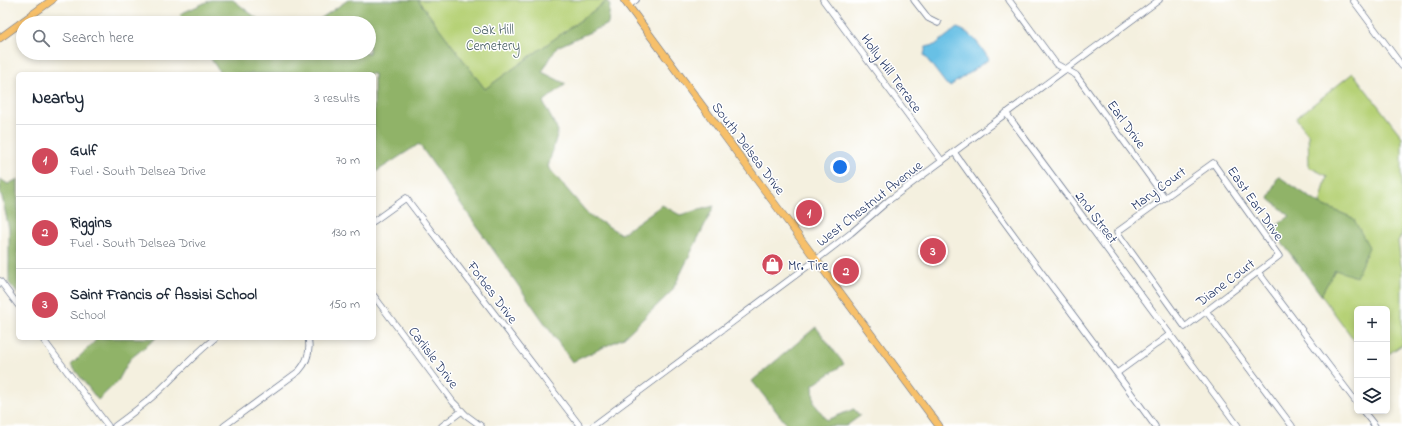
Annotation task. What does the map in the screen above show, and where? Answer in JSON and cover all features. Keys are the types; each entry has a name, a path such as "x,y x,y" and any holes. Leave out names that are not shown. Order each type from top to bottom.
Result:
{"main road":[{"path":"30,16 52,0"},
{"name":"South Delsea Drive","path":"626,3 940,426"},
{"path":"0,38 16,26"}],"street":[{"path":"626,3 636,0"},
{"name":"Holly Hill Terrace","path":"823,0 942,161"},
{"path":"914,0 928,18 938,23"},
{"name":"Earl Drive","path":"1009,0 1056,64 1065,70 1072,71 1076,75 1165,198"},
{"name":"West Chestnut Avenue","path":"593,426 816,260 851,233 888,201 1159,0"},
{"path":"1353,0 1402,66"},
{"name":"2nd Street","path":"1006,113 1169,335 1238,426"},
{"path":"954,152 1019,244 1117,373 1155,426"},
{"name":"Mary Court","path":"1185,327 1117,232 1213,163"},
{"name":"East Earl Drive","path":"1213,163 1279,256"},
{"name":"Forbes Drive","path":"376,220 406,198 580,426"},
{"name":"Diane Court","path":"1185,327 1279,256"},
{"path":"1258,272 1354,398"},
{"path":"0,281 16,302"},
{"name":"Carlisle Drive","path":"376,299 440,385 462,411 481,426"},
{"path":"1206,311 1292,426"},
{"path":"1117,373 1169,335"},
{"path":"44,340 108,426"},
{"path":"115,426 138,410 213,340"},
{"path":"224,426 299,371 307,359 309,352 308,340"},
{"path":"442,426 462,411"},
{"path":"1365,414 1375,426"}],"green space":[{"path":"211,0 233,0 254,16 181,16 180,14"},
{"path":"348,0 418,0 485,89 607,1 610,5 608,24 557,47 542,72 566,84 543,102 558,131 548,167 589,215 621,234 662,205 680,215 714,206 672,291 623,338 572,362 419,144 376,172 376,72 220,72 212,60 376,60 376,16 324,16"},
{"name":"Oak Hill Cemetery","path":"418,0 606,0 607,1 485,89"},
{"path":"1353,73 1402,137 1402,235 1398,241 1402,267 1402,345 1390,353 1390,306 1354,306 1354,340 1321,295 1335,269 1353,218 1320,204 1327,176 1309,167 1308,134 1296,118"},
{"path":"1278,176 1320,204 1353,218 1369,247 1356,277 1335,270 1321,295 1272,229 1290,216 1269,199"},
{"path":"0,179 8,184 16,180 16,292 9,283 9,229 0,194"},
{"path":"816,327 844,364 813,385 814,403 827,420 854,409 860,416 846,426 788,426 752,381"},
{"path":"96,340 154,340 130,359 118,381 98,400 71,365"}],"water":[{"path":"957,28 963,30 972,37 989,59 950,86 946,84 924,55 926,47 935,45"}],"place":[{"name":"Gulf","path":"809,213"},
{"name":"Saint Francis of Assisi School","path":"933,251"},
{"name":"Mr. Tire","path":"772,265"},
{"name":"Riggins","path":"846,271"}]}
